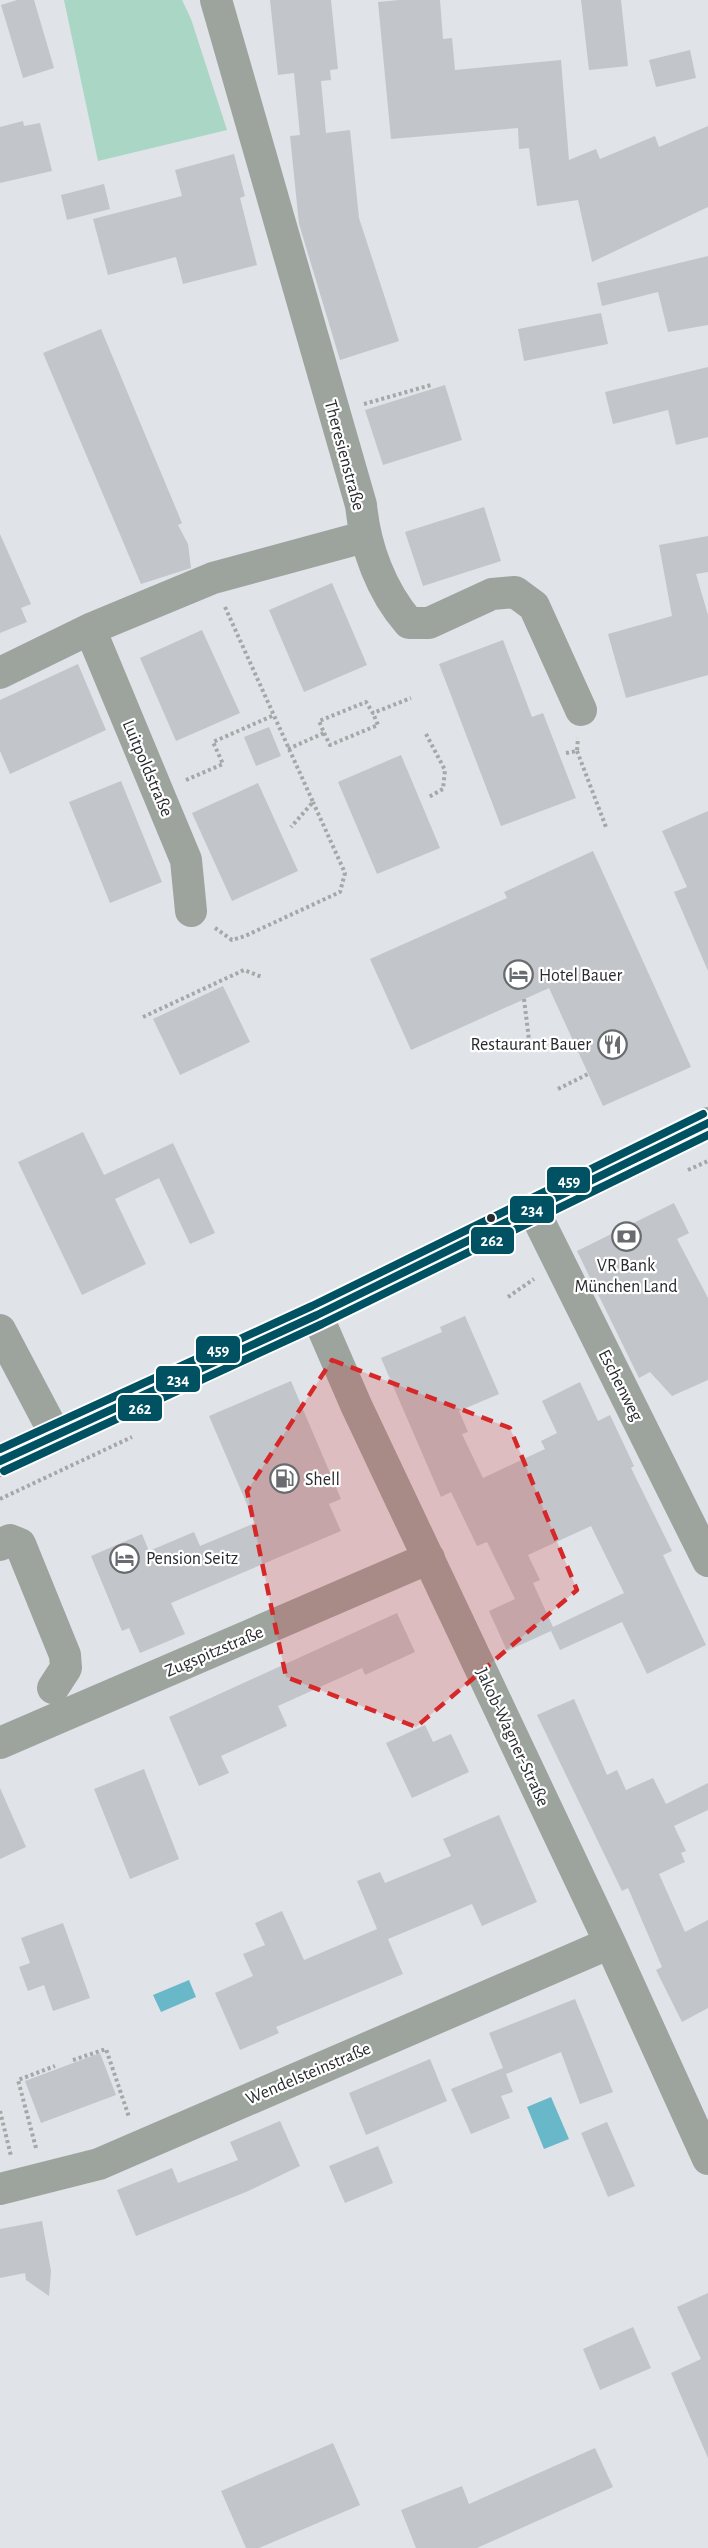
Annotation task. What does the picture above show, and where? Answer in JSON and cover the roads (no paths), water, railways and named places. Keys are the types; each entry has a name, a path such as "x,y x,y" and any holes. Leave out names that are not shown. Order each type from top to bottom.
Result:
{"street":[{"name":"Theresienstraße","path":"216,0 361,505 364,537 394,606 409,623 429,622 492,594 515,592 534,606 581,710"},
{"path":"0,673 90,629 213,579 364,537"},
{"name":"Luitpoldstraße","path":"90,629 186,860 191,911"},
{"path":"0,1461 317,1315 708,1123"},
{"name":"Eschenweg","path":"533,1209 708,1561"},
{"name":"Jakob-Wagner-Straße","path":"317,1315 610,1943 708,2159"},
{"path":"0,1330 56,1436"},
{"path":"0,1545 10,1540 20,1544 65,1655 66,1668 53,1688"},
{"name":"Zugspitzstraße","path":"0,1743 429,1558"},
{"name":"Wendelsteinstraße","path":"21,2185 99,2164 610,1943"}],"water":[{"path":"189,1980 196,1997 161,2012 153,1995"},
{"path":"551,2097 569,2139 544,2149 527,2107"}],"place":[{"name":"Hotel Bauer","path":"518,975"},
{"name":"Restaurant Bauer","path":"612,1044"},
{"name":"VR Bank München Land","path":"626,1236"},
{"name":"Shell","path":"284,1479"},
{"name":"Pension Seitz","path":"125,1558"}]}
